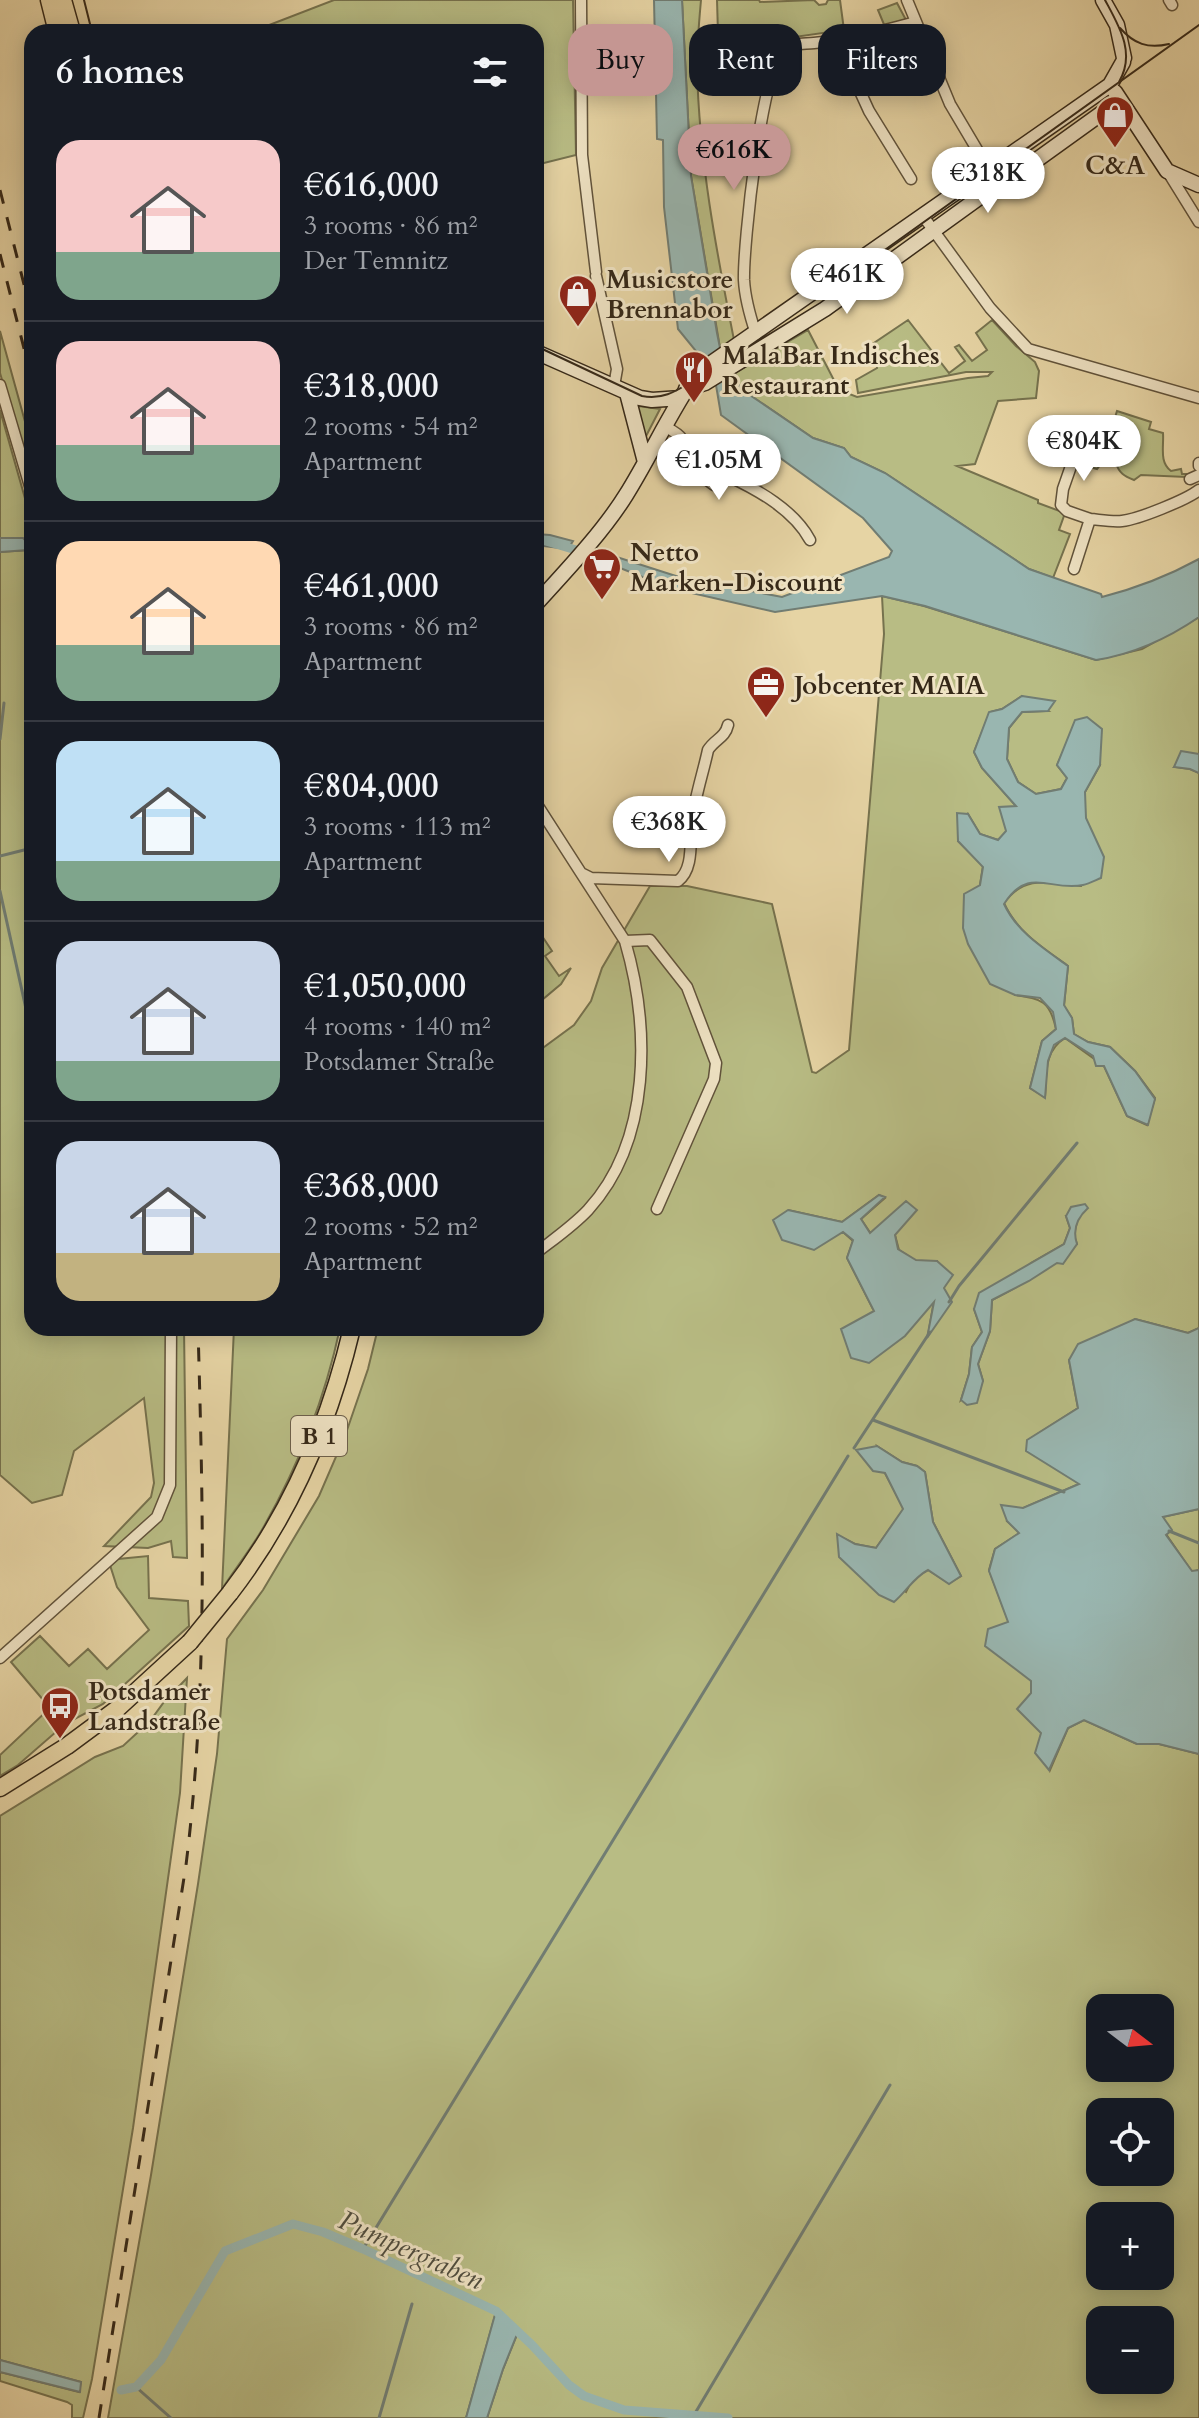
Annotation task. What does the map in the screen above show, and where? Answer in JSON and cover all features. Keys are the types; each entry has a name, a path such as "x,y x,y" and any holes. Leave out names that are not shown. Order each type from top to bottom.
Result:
{"main road":[{"path":"49,0 55,24"},
{"path":"63,0 70,24"},
{"name":"B 1","path":"0,1788 67,1746 117,1709 190,1642 230,1593 256,1559 300,1481 324,1426 350,1336"}],"street":[{"path":"581,0 582,155 596,274 621,389 645,462"},
{"path":"907,0 950,104 998,185"},
{"path":"734,357 756,334 1110,85 1123,60 1117,25 1103,0"},
{"path":"908,24 916,22"},
{"path":"756,334 744,280 754,170 765,99 779,53 787,46 818,43"},
{"path":"1110,85 1199,222"},
{"path":"862,96 911,179"},
{"path":"544,595 625,498 684,393 734,357 825,309 932,230 1120,100"},
{"path":"1167,171 1199,185"},
{"path":"923,216 990,308 1028,349 1199,398"},
{"path":"544,355 646,400 684,393"},
{"path":"0,385 24,466"},
{"path":"664,426 682,436 686,443 687,465 714,485 728,476 744,484 787,511 810,540"},
{"path":"1078,446 1063,489 1061,505 1075,515 1090,519 1129,520 1182,500 1199,490"},
{"path":"1074,569 1090,519"},
{"path":"581,873 606,880 678,881 683,878 708,750 724,737 728,725"},
{"path":"544,815 625,941 636,996 640,1046 638,1101 625,1153 590,1208 544,1246"},
{"path":"625,941 650,940 671,965 687,987 716,1063 714,1079 657,1209"},
{"path":"0,1658 157,1517 170,1485 171,1336"}],"green space":[{"path":"334,0 573,0 573,24 568,24 568,96 575,96 576,155 544,163 544,24 272,24"},
{"path":"682,0 701,0 699,24 689,24 689,96 698,96 715,238 734,340 720,348 691,176"},
{"path":"717,0 814,0 819,5 826,4 828,0 840,0 843,24 818,24 818,34 802,36 802,24 718,24"},
{"path":"897,3 906,20 884,24 878,10"},
{"path":"908,320 949,373 965,361 955,347 959,345 972,361 987,350 976,333 992,320 1035,362 1039,371 1036,398 998,401 975,464 957,466 1065,513 1059,530 1070,534 1053,578 1029,569 885,473 851,457 844,448 813,438 741,389 735,373 808,330 839,390 857,397 988,376 992,372 966,372 858,393 856,380 877,368 871,345"},
{"path":"0,331 24,418 24,454 0,373"},
{"path":"638,406 660,409 644,440 635,410"},
{"path":"0,410 24,495 24,542 22,538 0,538"},
{"path":"1117,411 1151,422 1149,429 1163,433 1163,454 1167,467 1171,471 1181,469 1186,477 1141,475 1134,480 1122,474 1116,463 1104,460 1097,469 1073,462 1086,421 1112,427"},
{"path":"24,550 24,1336 184,1336 187,1558 173,1557 171,1541 148,1548 104,1546 151,1497 154,1483 144,1398 74,1451 62,1495 32,1503 0,1475 0,552"},
{"path":"882,596 924,606 1096,660 1142,649 1199,617 1199,754 1175,767 1199,773 1199,1328 1188,1333 1135,1319 1069,1360 1078,1408 1028,1440 1079,1484 1023,1508 1007,1521 1020,1533 995,1549 989,1570 1031,1681 1031,1693 1050,1770 1068,1728 1084,1720 1137,1744 1159,1744 1199,1754 1199,2418 487,2418 518,2332 496,2312 466,2418 108,2418 198,1884 217,1754 227,1639 263,1590 319,1496 345,1436 376,1336 544,1336 544,1047 574,1025 591,1001 602,968 650,886 687,886 772,904 812,1072 816,1073 849,1050 884,634","holes":["1022,696 1048,711 1022,712 1009,728 1007,759 1018,782 1036,794 1061,789 1067,778 1057,765 1063,752 1100,765 1085,792 1085,818 1092,833 1081,886 1038,882 1020,888 1004,903 1023,931 1068,966 1064,1006 1072,1018 1074,1034 1088,1042 1110,1047 1135,1071 1155,1098 1147,1125 1127,1116 1104,1066 1065,1038 1050,1057 1045,1097 1030,1088 1042,1041 1056,1029 1054,1020 1043,1003 1015,995 980,885 983,866 958,841 968,814 980,834 998,840 1007,831 1017,807 982,768 974,752 990,712 1002,709","879,1195 885,1198 861,1219 871,1234 895,1235 899,1250 916,1261 937,1261 944,1288 928,1335 934,1301 926,1309 874,1311 847,1258 853,1241 843,1232 788,1210 842,1222","1066,1216 1078,1217 1074,1235 1077,1244 1036,1275 992,1300 990,1331 978,1364 983,1381 961,1400 969,1374 972,1347 982,1332 974,1309 1031,1263 1064,1244 1070,1228","877,1446 925,1472 933,1522 961,1576 949,1583 928,1570 913,1578 906,1592 837,1535 855,1544 876,1548 904,1509 885,1473"]},
{"path":"544,939 552,951 545,956 559,976 571,968 561,984 544,998"},
{"path":"234,1336 338,1336 319,1405 288,1480 263,1528 222,1589"},
{"path":"1199,1509 1199,1570 1192,1572 1166,1534 1162,1517"},
{"path":"148,1556 149,1598 188,1601 189,1626 103,1704 65,1724 18,1765 0,1776 0,1755 50,1708 11,1662 40,1636 69,1666 88,1649 107,1669 149,1630 117,1587 110,1565 118,1559"},
{"path":"187,1678 180,1793 133,2128 92,2379 83,2418 72,2418 72,2405 67,2402 0,2381 0,2372 79,2392 81,2382 0,2360 0,1816 95,1757 123,1746 150,1721"}],"water":[{"path":"654,0 682,0 691,176 720,348 741,389 813,438 844,448 851,457 885,473 1029,569 1101,594 1102,597 1152,581 1199,559 1199,617 1150,644 1096,660 925,606 882,596 775,612 670,588 595,558 598,551 679,577 782,597 889,557 892,551 863,518 721,415 716,385 696,351 678,329 664,207 663,140 657,139 656,96 673,96 673,24 655,24"},
{"path":"544,535 573,541 568,549 544,546"},
{"path":"0,538 24,539 24,550 0,552"},
{"path":"1022,696 1055,701 1048,711 1022,712 1009,728 1007,759 1018,782 1036,794 1061,789 1067,778 1057,765 1075,720 1087,717 1102,729 1100,765 1085,792 1086,818 1104,857 1101,878 1071,886 1031,883 1013,892 1004,904 1023,931 1068,966 1064,1005 1072,1018 1074,1034 1088,1042 1110,1047 1135,1071 1155,1099 1148,1125 1127,1116 1104,1066 1096,1066 1093,1056 1065,1038 1054,1045 1048,1061 1045,1098 1030,1088 1042,1041 1056,1029 1053,1012 1040,998 1015,995 990,984 968,944 963,928 964,894 980,885 983,867 958,841 957,813 968,814 980,834 998,840 1006,831 999,807 1016,806 982,768 974,752 989,712 1002,709"},
{"path":"1181,751 1199,754 1199,773 1174,767"},
{"path":"879,1195 885,1197 861,1219 870,1233 906,1201 917,1210 895,1235 898,1249 916,1260 937,1261 953,1275 944,1288 952,1302 927,1338 934,1302 905,1336 869,1363 851,1358 841,1329 874,1311 847,1258 853,1240 843,1232 814,1250 782,1240 773,1220 788,1210 842,1222"},
{"path":"1085,1204 1088,1208 1075,1229 1077,1244 1063,1264 1057,1263 992,1300 990,1331 978,1364 983,1381 977,1403 967,1405 961,1400 969,1374 972,1347 982,1332 974,1309 979,1293 1064,1244 1070,1228 1066,1216 1071,1207"},
{"path":"1135,1319 1188,1333 1199,1328 1199,1509 1163,1517 1172,1530 1166,1535 1192,1571 1199,1570 1199,1754 1159,1744 1137,1744 1084,1720 1068,1728 1049,1770 1035,1753 1041,1733 1017,1709 1031,1693 1031,1681 985,1646 988,1629 1008,1622 989,1571 995,1549 1019,1533 1007,1521 1001,1505 1023,1508 1079,1484 1026,1451 1027,1440 1078,1408 1069,1360 1078,1344"},
{"path":"877,1446 925,1472 933,1522 961,1576 949,1584 928,1570 894,1602 879,1595 839,1557 837,1534 855,1544 876,1548 903,1509 885,1473 873,1471 856,1450"},
{"path":"496,2311 518,2332 487,2418 466,2418"},
{"path":"0,2360 81,2382 80,2392 0,2372"}],"waterway":[{"path":"544,540 606,559"},
{"path":"0,739 4,703"},
{"path":"0,856 24,850"},
{"path":"0,891 24,1000"},
{"path":"949,1302 1077,1143"},
{"path":"854,1448 930,1332"},
{"path":"873,1420 1064,1492"},
{"path":"363,2249 848,1456"},
{"path":"1169,1531 1199,1543"},
{"path":"694,2415 890,2085"},
{"name":"Pumpergraben","path":"121,2390 136,2387 161,2360 225,2251 293,2224 323,2232 363,2249 496,2311 569,2385 584,2396 624,2410 728,2418"},
{"path":"379,2418 412,2304"},
{"path":"136,2387 171,2418"}],"tram line":[{"path":"84,0 90,24"},
{"path":"1105,0 1126,50 1124,71 1119,82"},
{"path":"822,295 1199,25"},
{"path":"1120,28 1142,44 1169,44"},
{"path":"544,350 642,396 662,396 691,382"}],"railway":[{"path":"0,190 24,284"},
{"path":"0,254 24,348"},
{"path":"99,2418 186,1865 193,1798 202,1597 198,1336"}],"place":[{"name":"C&A","path":"1115,149"},
{"name":"Musicstore Brennabor","path":"578,328"},
{"name":"MalaBar Indisches Restaurant","path":"694,404"},
{"name":"Netto Marken-Discount","path":"602,601"},
{"name":"Jobcenter MAIA","path":"766,719"},
{"name":"Potsdamer Landstraße","path":"60,1740"}]}
